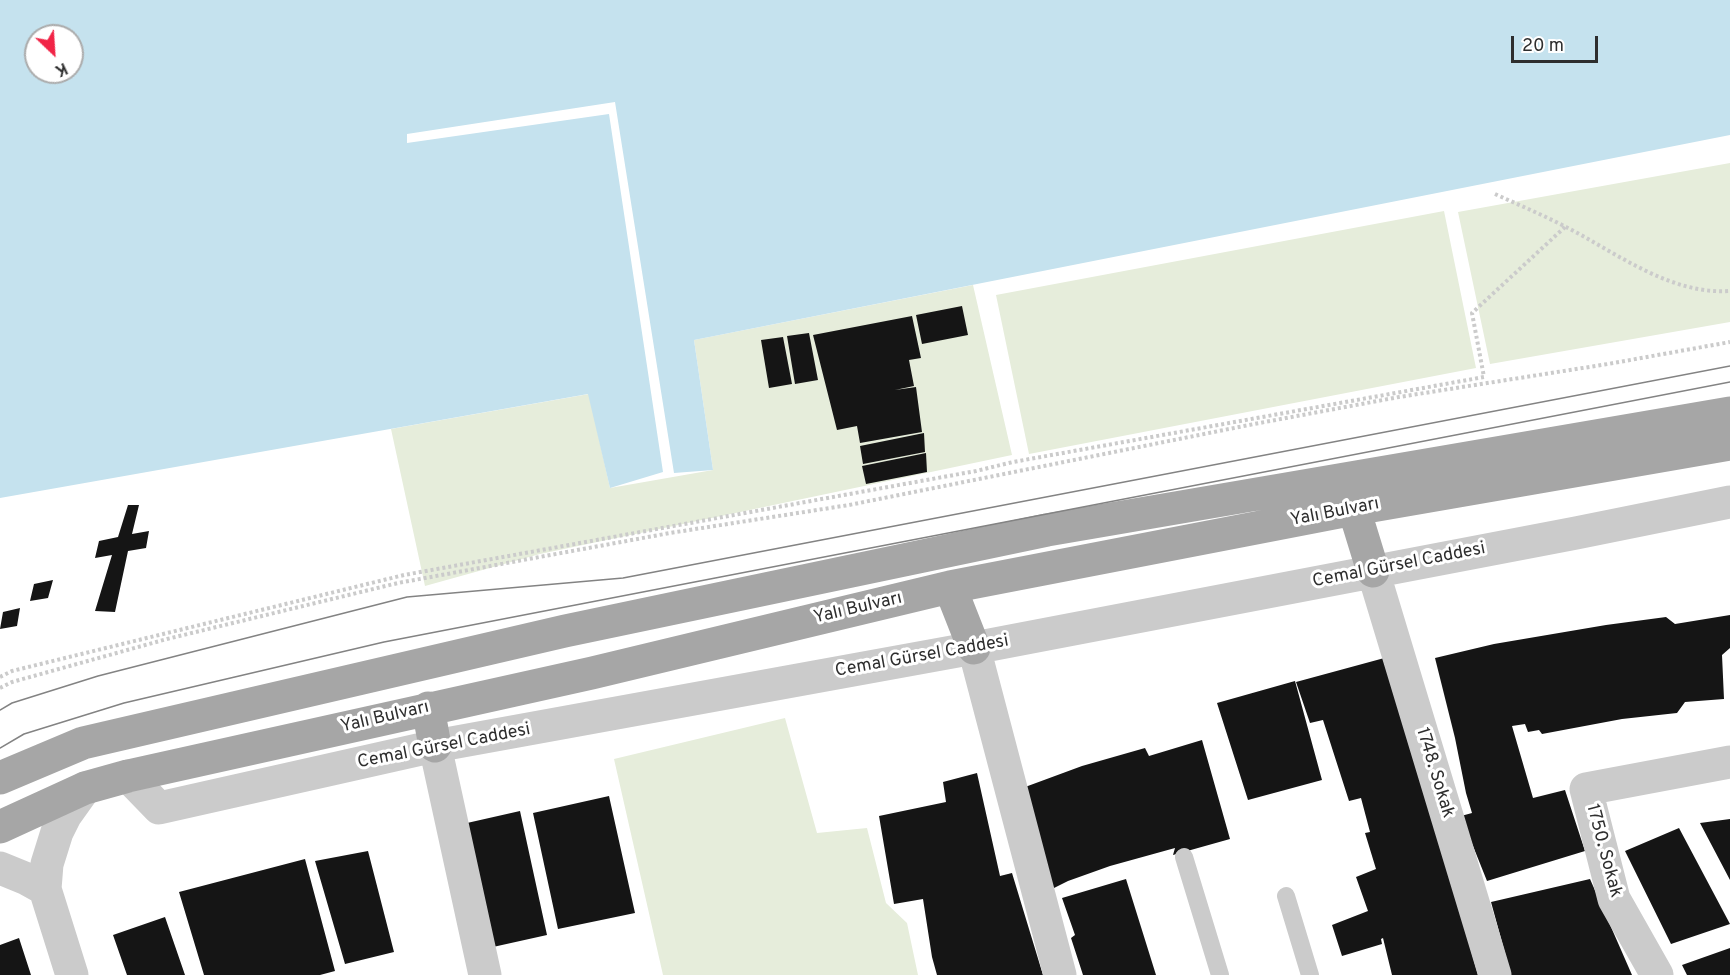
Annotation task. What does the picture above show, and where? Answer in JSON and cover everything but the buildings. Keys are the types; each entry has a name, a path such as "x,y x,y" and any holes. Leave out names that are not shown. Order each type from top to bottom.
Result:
{"main road":[{"name":"Yalı Bulvarı","path":"0,778 83,742 565,631 1047,530 1730,413"},
{"name":"Yalı Bulvarı","path":"0,827 85,788 128,776 592,673 950,587 1353,509 1730,444"},
{"path":"1353,509 1372,571"},
{"path":"950,587 974,648"},
{"path":"428,708 435,746"}],"street":[{"name":"Cemal Gürsel Caddesi","path":"128,776 159,808 435,746 974,648 1730,502"},
{"name":"1748. Sokak","path":"1372,571 1496,975"},
{"path":"974,648 1060,975"},
{"path":"435,746 485,975"},
{"name":"1750. Sokak","path":"1657,975 1614,899 1586,789 1730,762"},
{"path":"72,975 45,890 47,864 57,832 65,816 85,788"},
{"path":"0,868 27,879 45,890"}],"lane":[{"path":"1184,857 1220,975"},
{"path":"1286,896 1310,975"}],"path":[{"path":"1495,194 1565,227 1666,281 1714,292 1730,291"},
{"path":"0,677 12,671 404,574 1484,377 1472,313 1565,227"},
{"path":"0,688 12,682 167,639 398,583 670,533 849,505 1399,397 1730,342"}],"green space":[{"path":"1730,163 1730,322 1490,364 1458,212"},
{"path":"1444,211 1476,368 1029,454 996,295"},
{"path":"973,285 1012,455 540,554 425,586 391,429 589,394 610,488 713,470 694,340"},
{"path":"785,718 817,833 867,828 886,903 907,923 918,975 663,975 614,759"}],"water":[{"path":"0,0 1730,0 1730,135 694,340 713,470 674,473 615,102 407,134 407,143 609,114 663,472 610,488 588,394 0,498"}],"tram line":[{"path":"0,710 12,703 98,676 407,597 623,578 1730,366"},
{"path":"0,748 24,734 124,703 384,642 1730,382"}]}
